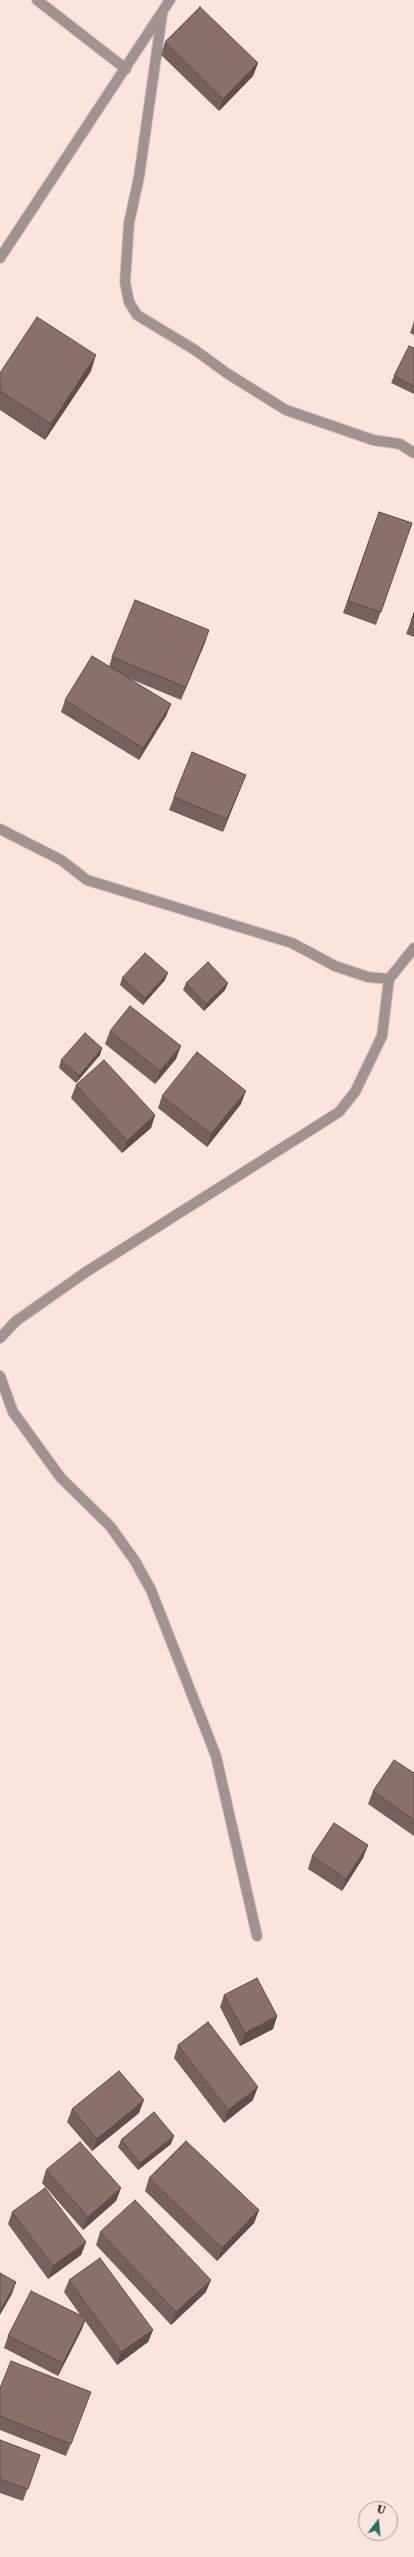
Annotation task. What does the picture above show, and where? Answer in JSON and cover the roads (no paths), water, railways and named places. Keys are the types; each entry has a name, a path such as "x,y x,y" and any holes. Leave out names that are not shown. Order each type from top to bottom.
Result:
{"street":[{"path":"37,0 126,69"},
{"path":"0,258 162,15 170,0"},
{"path":"162,15 139,177 129,223 125,282 129,302 137,315 195,350 228,374 286,410 373,440 400,444 414,453"},
{"path":"0,829 62,860 88,880 292,943 336,966 368,977 389,979"},
{"path":"0,1338 16,1320 86,1272 339,1112 355,1092 382,1036 389,979 414,948"},
{"path":"0,1376 13,1412 61,1478 110,1526 135,1561 151,1590 216,1756 257,1936"}]}
